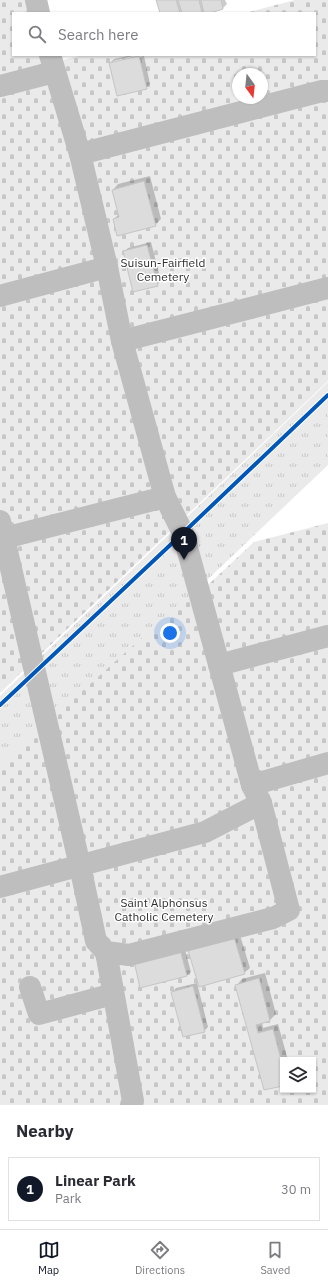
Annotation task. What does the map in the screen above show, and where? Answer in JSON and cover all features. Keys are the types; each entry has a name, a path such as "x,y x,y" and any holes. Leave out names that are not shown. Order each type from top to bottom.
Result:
{"lane":[{"path":"36,0 39,12"},
{"path":"0,86 52,64 80,154 107,268 122,341 165,497 183,533 289,910 273,918 129,954 106,952"},
{"path":"80,154 322,91 328,91"},
{"path":"0,296 107,268"},
{"path":"122,341 328,288"},
{"path":"131,1105 133,1101 106,952 96,941 80,866 2,533 165,497"},
{"path":"219,665 328,636"},
{"path":"0,887 205,832 256,794 328,763"},
{"path":"30,987 39,1014 113,994"}],"green space":[{"name":"Suisun-Fairfield Cemetery","path":"0,0 47,0 50,12 12,12 12,56 61,56 63,60 79,56 316,56 316,12 249,12 295,0 328,0 328,381 0,693"},
{"path":"328,382 328,465 207,580 0,764 0,696"},
{"name":"Saint Alphonsus Catholic Cemetery","path":"328,523 328,1105 0,1105 0,759 191,582 195,597 254,542"}],"building":[{"path":"156,0 176,0 180,12 160,12"},
{"path":"178,0 199,0 202,12 182,12"},
{"path":"201,0 221,0 223,9 213,12 204,12"},
{"path":"139,56 147,89 117,96 109,63"},
{"path":"144,181 156,226 117,236 113,219 119,217 112,190"},
{"path":"147,245 158,286 133,292 123,251"},
{"path":"234,937 245,974 199,987 188,950"},
{"path":"180,949 187,976 140,988 134,961"},
{"path":"259,978 270,1021 256,1025 258,1033 273,1029 280,1057 280,1087 264,1090 235,985"},
{"path":"193,986 205,1032 183,1037 171,992"}],"cycle path":[{"path":"0,705 328,395"}],"place":[{"name":"Linear Park","path":"184,560"}]}
